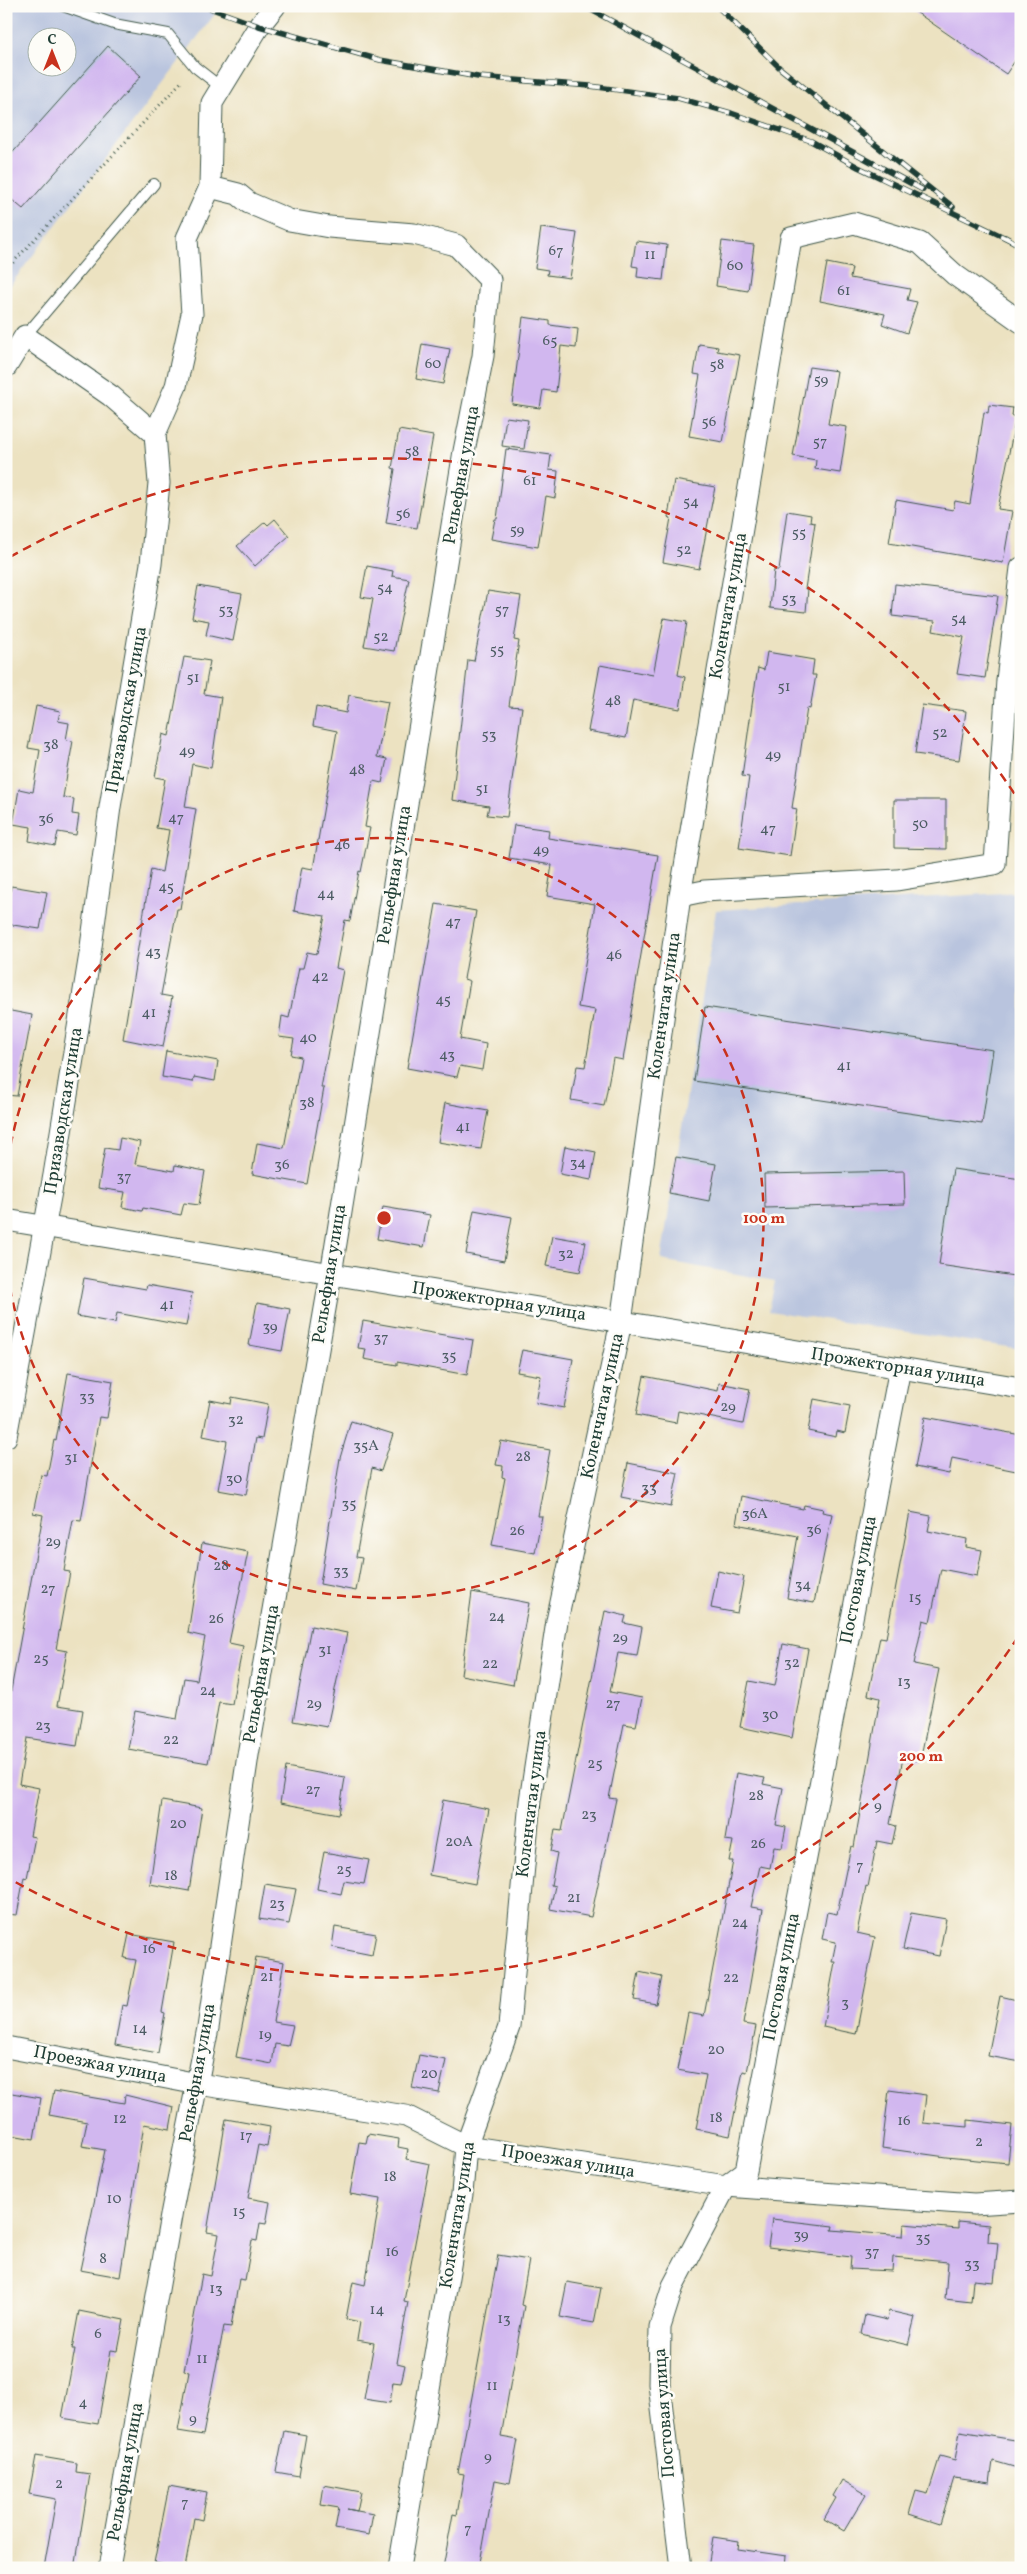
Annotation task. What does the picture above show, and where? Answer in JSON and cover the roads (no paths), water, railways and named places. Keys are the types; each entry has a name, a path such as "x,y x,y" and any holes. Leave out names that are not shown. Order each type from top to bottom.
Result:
{"street":[{"name":"Призаводская улица","path":"6,1437 46,1226 90,954 110,807 152,564 159,483 155,434 176,386 192,314 187,238 210,187 212,103 259,26 276,6"},
{"name":"Рельефная улица","path":"109,2568 172,2210 198,2084 248,1755 331,1274 464,450 483,356 490,280 456,244 414,234 329,227 289,220 249,203 238,194 210,187"},
{"name":"Коленчатая улица","path":"399,2568 462,2194 466,2146 509,2027 530,1801 557,1621 621,1322 680,896 791,238 854,222 920,243 955,275 1021,322"},
{"path":"6,367 25,336 111,396 155,434"},
{"path":"680,896 704,891 897,880 996,864 1007,680 1021,568"},
{"name":"Прожекторная улица","path":"6,1220 1021,1388"},
{"name":"Постовая улица","path":"681,2568 659,2384 660,2327 673,2286 726,2186 746,2171 900,1368"},
{"name":"Проезжая улица","path":"6,2047 198,2084 406,2116 466,2146 726,2186 974,2204 1021,2201"}],"lane":[{"path":"62,6 114,24 168,34 196,67 222,88"},
{"path":"25,336 154,184"}],"railway":[{"path":"204,6 259,26 380,60 478,77 590,86 678,98 731,113 811,141 858,167 1010,240"},
{"path":"584,6 923,190"},
{"path":"717,6 781,69 953,207"},
{"path":"1005,237 1021,246"}]}
